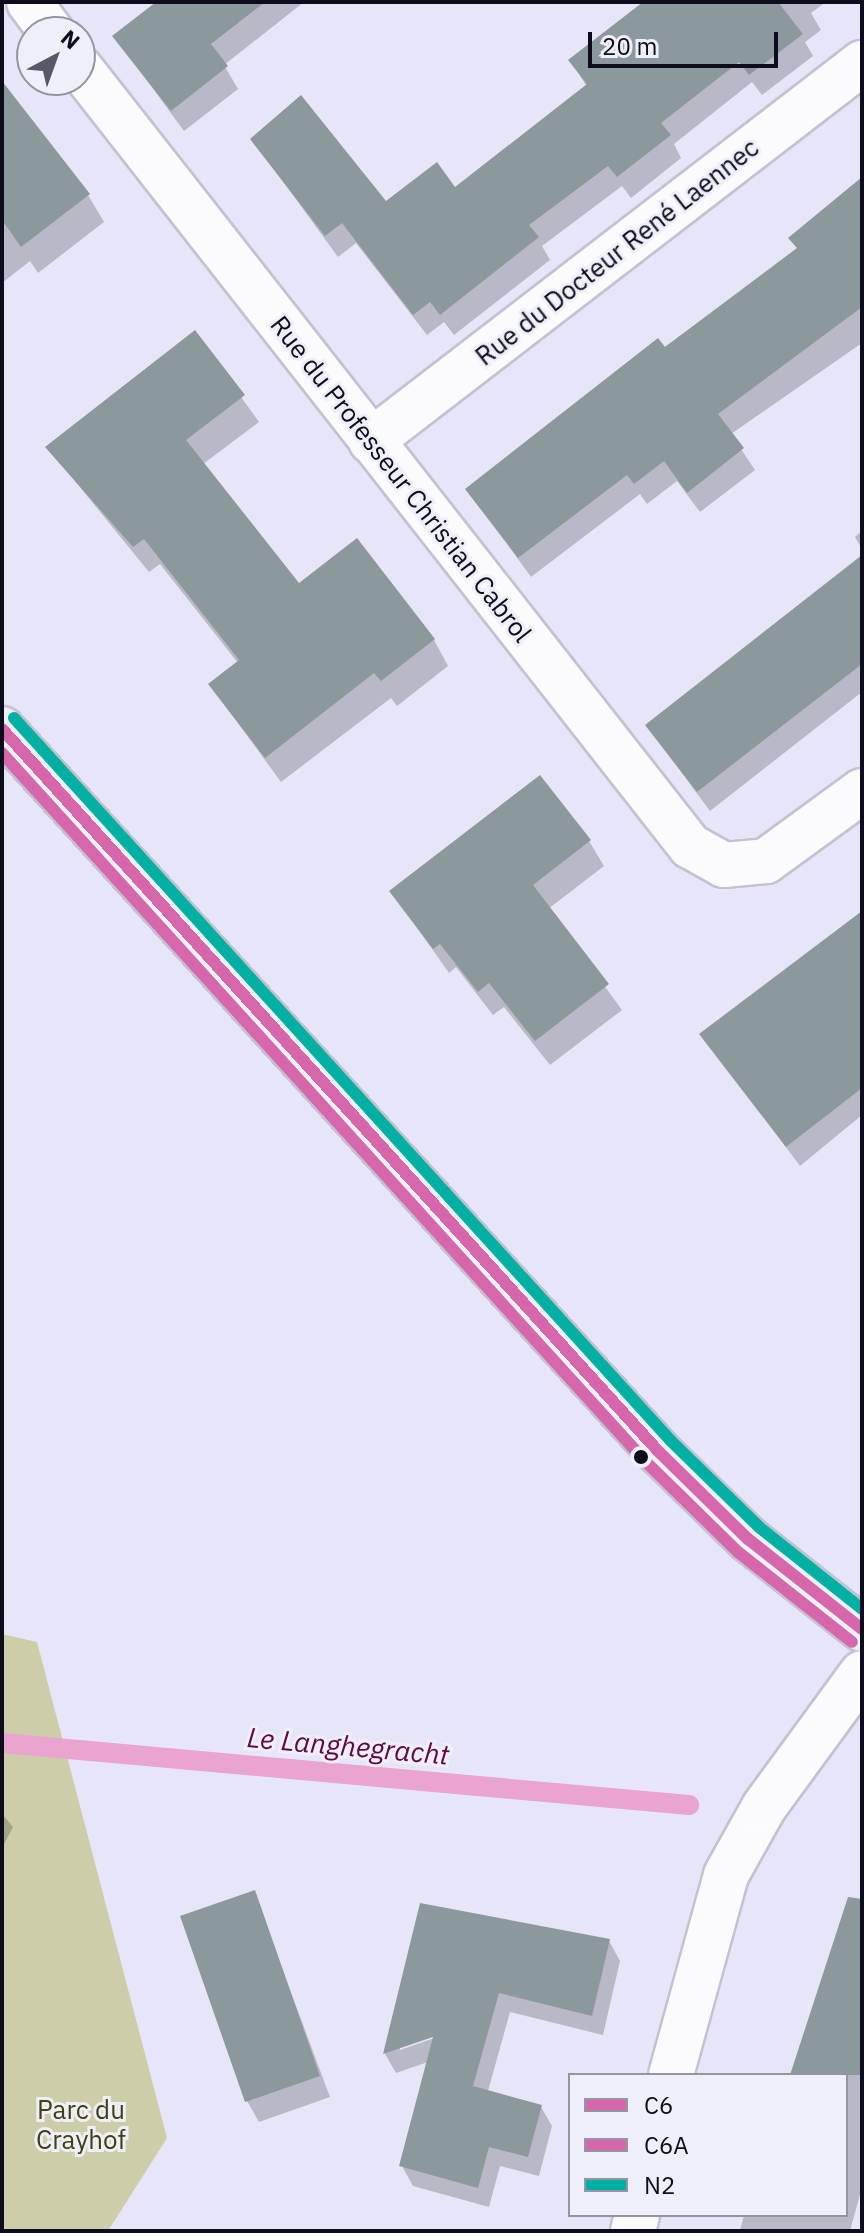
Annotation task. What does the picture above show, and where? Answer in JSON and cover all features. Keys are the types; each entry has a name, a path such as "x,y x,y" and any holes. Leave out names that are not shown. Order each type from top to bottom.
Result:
{"street":[{"name":"Rue du Docteur René Laennec","path":"371,441 862,63"},
{"name":"Rue du Professeur Christian Cabrol","path":"96,89 681,837 713,861 739,866 780,854 862,791"},
{"path":"2,729 39,778 658,1451 748,1539 862,1629"},
{"path":"2,746 39,778"},
{"path":"672,2073 726,1875 764,1807 862,1673"}],"green space":[{"name":"Parc du Crayhof","path":"2,1634 37,1642 167,2138 108,2231 2,2231"}],"building":[{"path":"156,2 265,2 211,44 228,66 171,111 112,36"},
{"path":"643,2 778,2 803,34 749,75 739,62 661,123 671,135 617,177 608,166 529,225 539,237 440,315 430,302 413,315 342,223 325,236 250,139 301,95 386,201 437,162 455,187 587,84 568,60"},
{"path":"2,81 90,194 21,247 2,220"},
{"path":"862,177 862,307 718,414 744,448 687,493 664,461 634,484 627,475 518,558 465,489 658,338 665,347 797,248 788,238"},
{"path":"195,330 245,395 186,440 299,583 357,538 435,639 381,681 374,673 265,758 208,684 239,660 144,539 133,547 45,447"},
{"path":"862,555 862,664 697,792 645,725"},
{"path":"540,775 591,840 533,885 609,984 535,1041 489,983 478,992 440,944 433,949 389,891"},
{"path":"862,911 862,1088 786,1147 699,1034"},
{"path":"255,1890 320,2076 245,2102 180,1916"},
{"path":"848,1897 862,1899 862,2075 791,2073"},
{"path":"420,1903 610,1939 592,2016 499,1993 473,2086 542,2105 528,2157 489,2147 478,2188 399,2166 433,2037 383,2054"}],"waterway":[{"name":"Le Langhegracht","path":"2,1743 689,1805"}],"transit line":[{"name":"N2","path":"14,718 670,1440 759,1527 862,1609"},
{"name":"C6","path":"2,729 658,1451 748,1539 862,1629"},
{"name":"C6A","path":"2,753 646,1462 738,1552 852,1642"}]}
